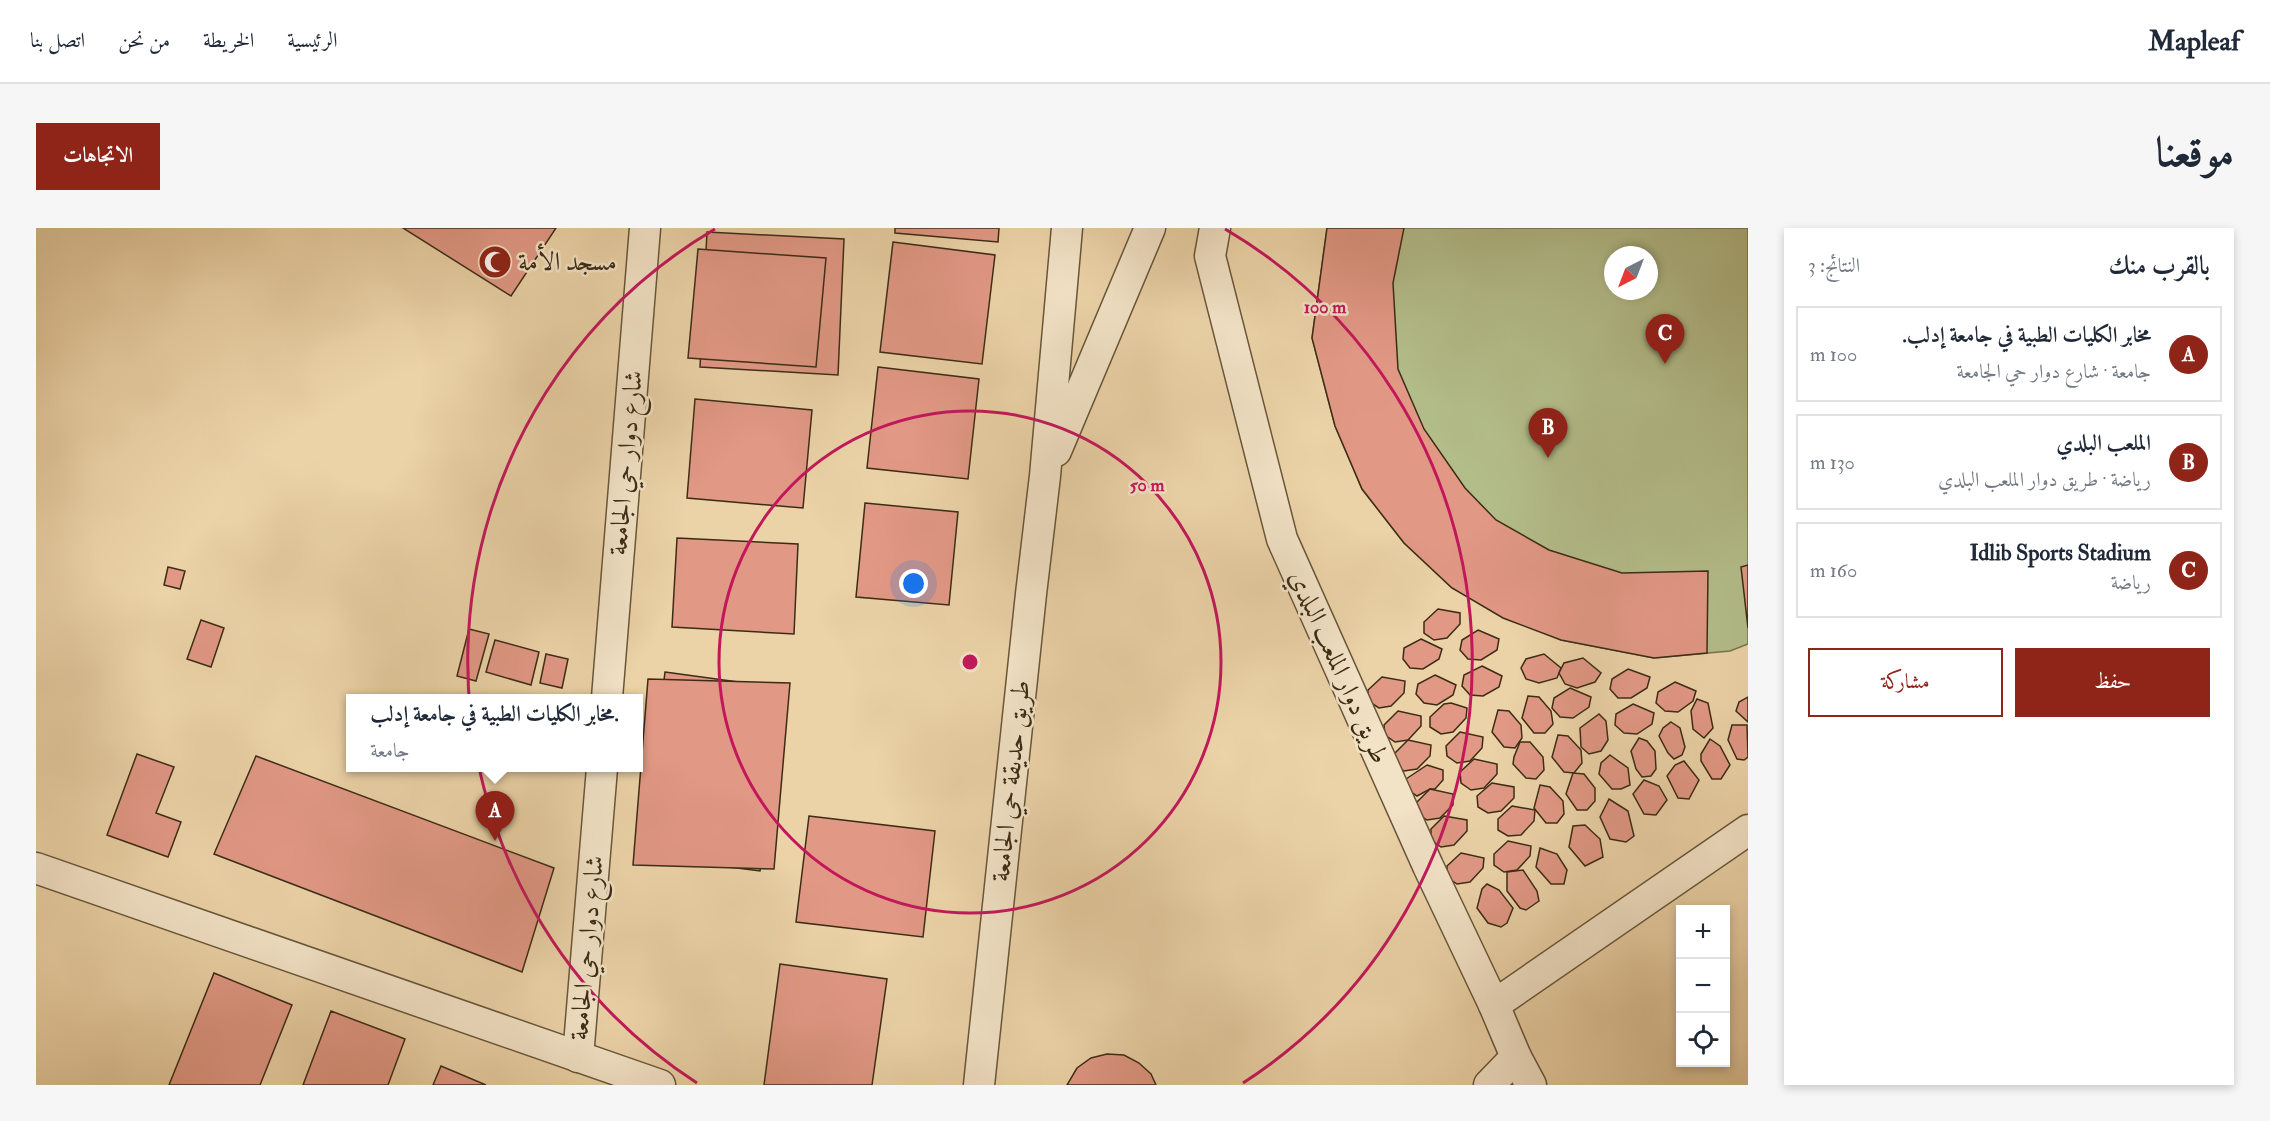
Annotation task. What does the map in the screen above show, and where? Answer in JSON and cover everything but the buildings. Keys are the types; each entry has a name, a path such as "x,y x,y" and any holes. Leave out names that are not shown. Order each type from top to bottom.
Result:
{"street":[{"name":"شارع دوار حي الجامعة","path":"607,694 645,228"},
{"name":"طريق حديقة حي الجامعة","path":"979,1085 1030,594 1045,476 1066,228"},
{"name":"طريق حديقة حي الجامعة","path":"1045,476 1150,228"},
{"name":"طريق دوار الملعب البلدي","path":"1215,228 1210,256 1282,539 1428,866 1531,1085"},
{"name":"شارع دوار حي الجامعة","path":"578,1057 602,772"},
{"path":"1494,1005 1748,830"},
{"path":"36,868 660,1085"},
{"path":"1489,1085 1516,1057"}],"green space":[{"path":"1327,228 1748,228 1748,644 1730,651 1654,658 1561,640 1452,588 1404,543 1362,489 1335,426 1312,338"}],"place":[{"name":"مسجد الأمة","path":"495,262"},
{"name":"Idlib Sports Stadium","path":"1665,364"},
{"name":"الملعب البلدي","path":"1548,458"},
{"name":"مخابر الكليات الطبية في جامعة إدلب.","path":"495,841"}]}
